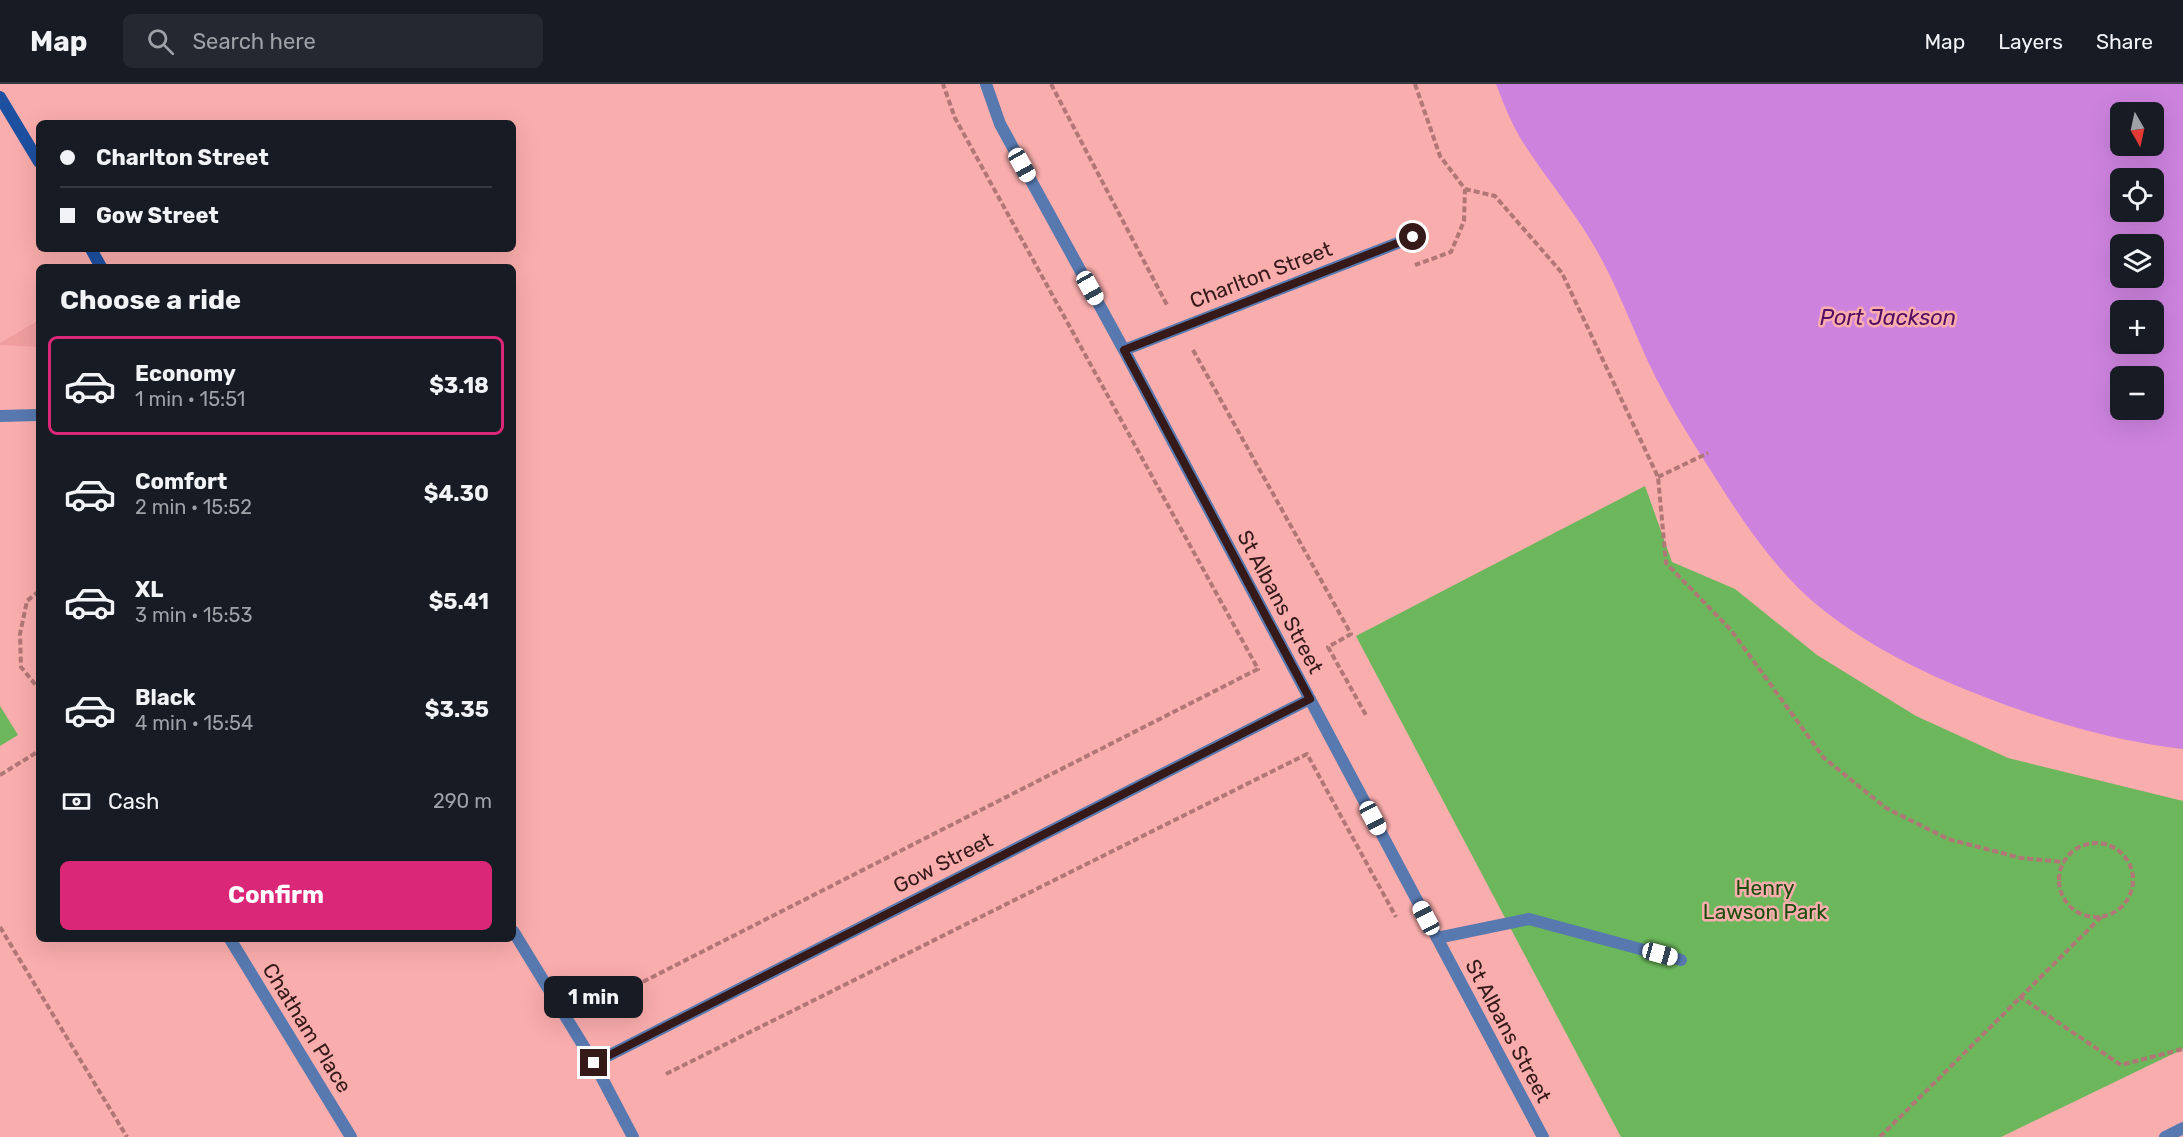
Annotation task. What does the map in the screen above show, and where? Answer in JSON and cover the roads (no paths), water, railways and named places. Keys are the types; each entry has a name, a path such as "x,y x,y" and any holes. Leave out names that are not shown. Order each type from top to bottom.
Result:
{"main road":[{"path":"0,97 36,157"}],"street":[{"name":"St Albans Street","path":"986,84 1000,123 1124,350 1543,1137"},
{"name":"Charlton Street","path":"1124,350 1413,237"},
{"path":"0,416 36,415"},
{"name":"Gow Street","path":"594,1063 1310,699"},
{"path":"1437,938 1529,919 1681,960"},
{"path":"516,936 594,1063 633,1137"},
{"name":"Chatham Place","path":"232,942 351,1137"},
{"path":"2165,1137 2183,1128"}],"water":[{"name":"Port Jackson","path":"1496,84 2183,84 2183,749 2132,741 2081,729 2031,714 1961,688 1919,669 1859,636 1806,595 1762,546 1724,492 1691,439 1656,378 1594,246 1524,144"}],"park label":[{"name":"Henry Lawson Park","path":"1765,900"}]}
